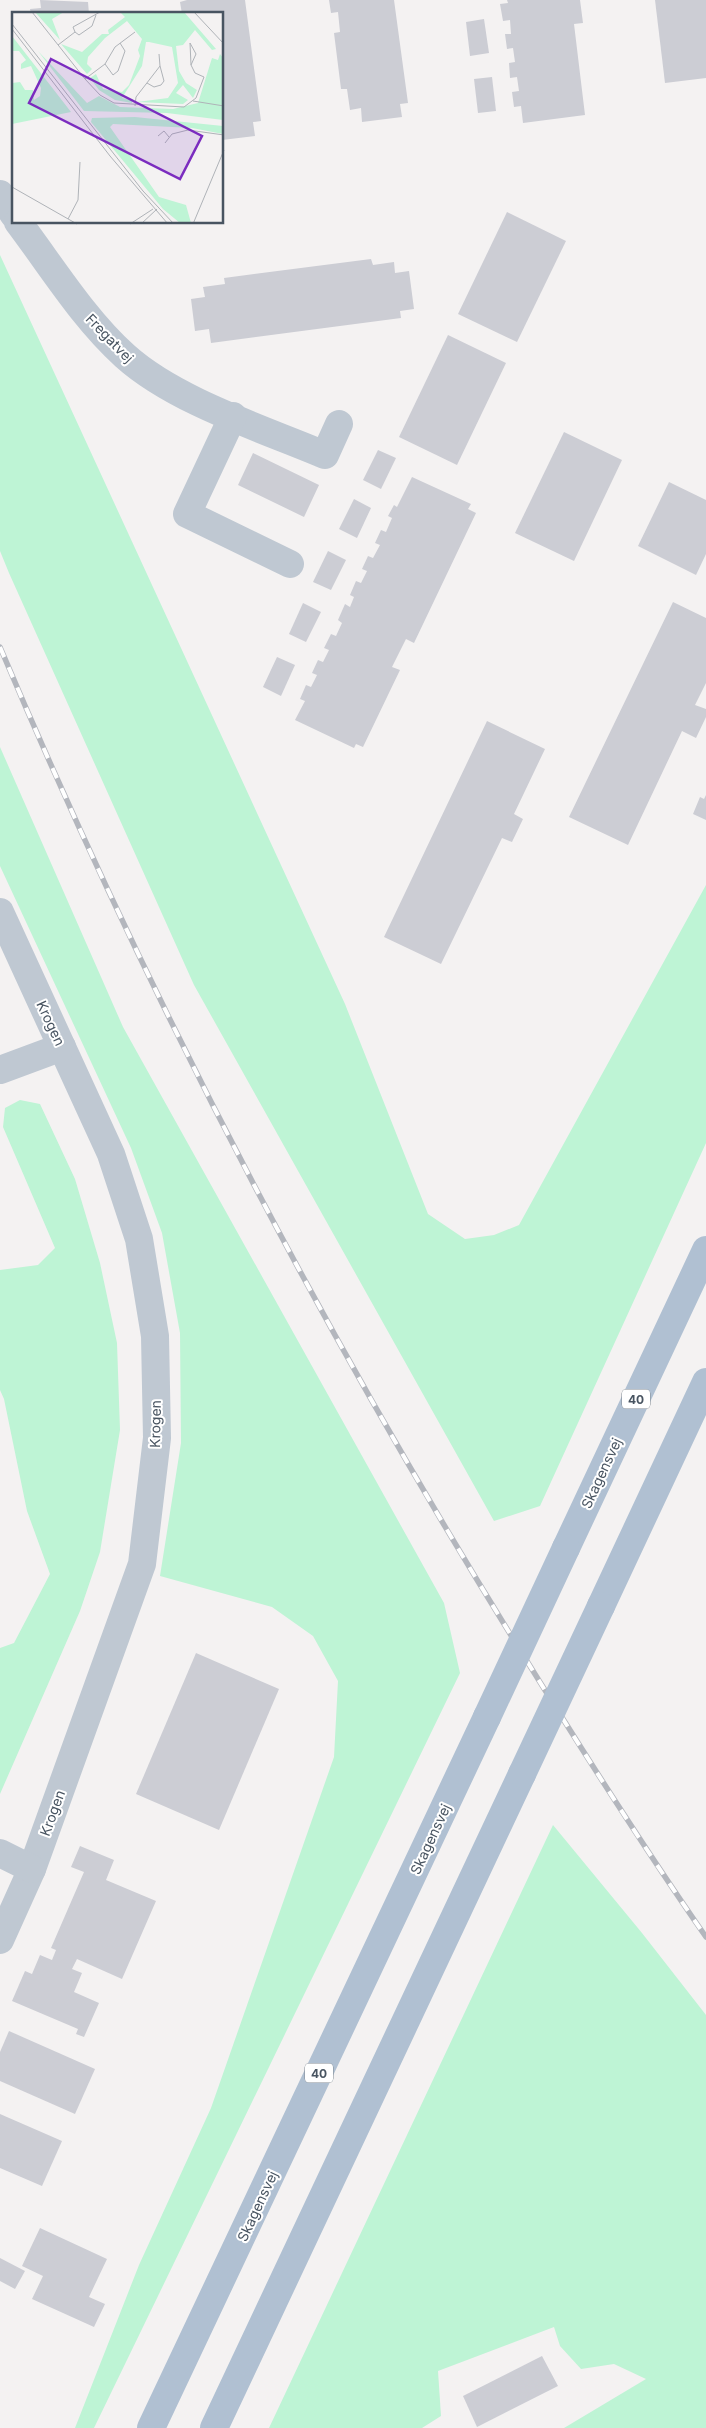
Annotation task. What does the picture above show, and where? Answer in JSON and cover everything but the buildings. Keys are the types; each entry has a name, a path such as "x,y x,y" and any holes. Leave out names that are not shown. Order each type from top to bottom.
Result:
{"main road":[{"name":"Skagensvej","path":"151,2428 706,1250"},
{"path":"214,2428 706,1382"}],"street":[{"path":"0,194 12,212"},
{"name":"Fregatvej","path":"19,224 89,317 125,356 172,390 324,454 339,424"},
{"path":"233,416 187,514 290,564"},
{"name":"Krogen","path":"0,912 111,1154 140,1239 156,1336 157,1438 142,1564 32,1869 0,1940"},
{"path":"0,1070 62,1047"},
{"path":"0,1853 32,1869"}],"green space":[{"path":"0,255 345,1004 428,1214 465,1239 494,1235 519,1225 706,885 706,1143 540,1506 494,1521 194,985 9,573 0,551"},
{"path":"0,747 123,1027 444,1603 460,1673 94,2428 75,2428 139,2265 211,2108 334,1757 338,1681 313,1636 272,1607 160,1576 181,1443 180,1333 162,1233 131,1148 0,866"},
{"path":"20,1100 40,1104 75,1179 100,1263 117,1343 120,1430 100,1552 80,1611 0,1794 0,1648 14,1643 50,1574 27,1511 4,1399 0,1390 0,1270 38,1265 55,1248 3,1127 5,1108"},
{"path":"553,1825 642,1933 706,2015 706,2428 564,2428 646,2379 614,2364 581,2369 560,2346 554,2327 438,2371 441,2416 422,2428 269,2428"}],"railway":[{"path":"0,647 56,776 176,1031 239,1156 305,1280 373,1403 517,1645 657,1865 706,1937"}]}
